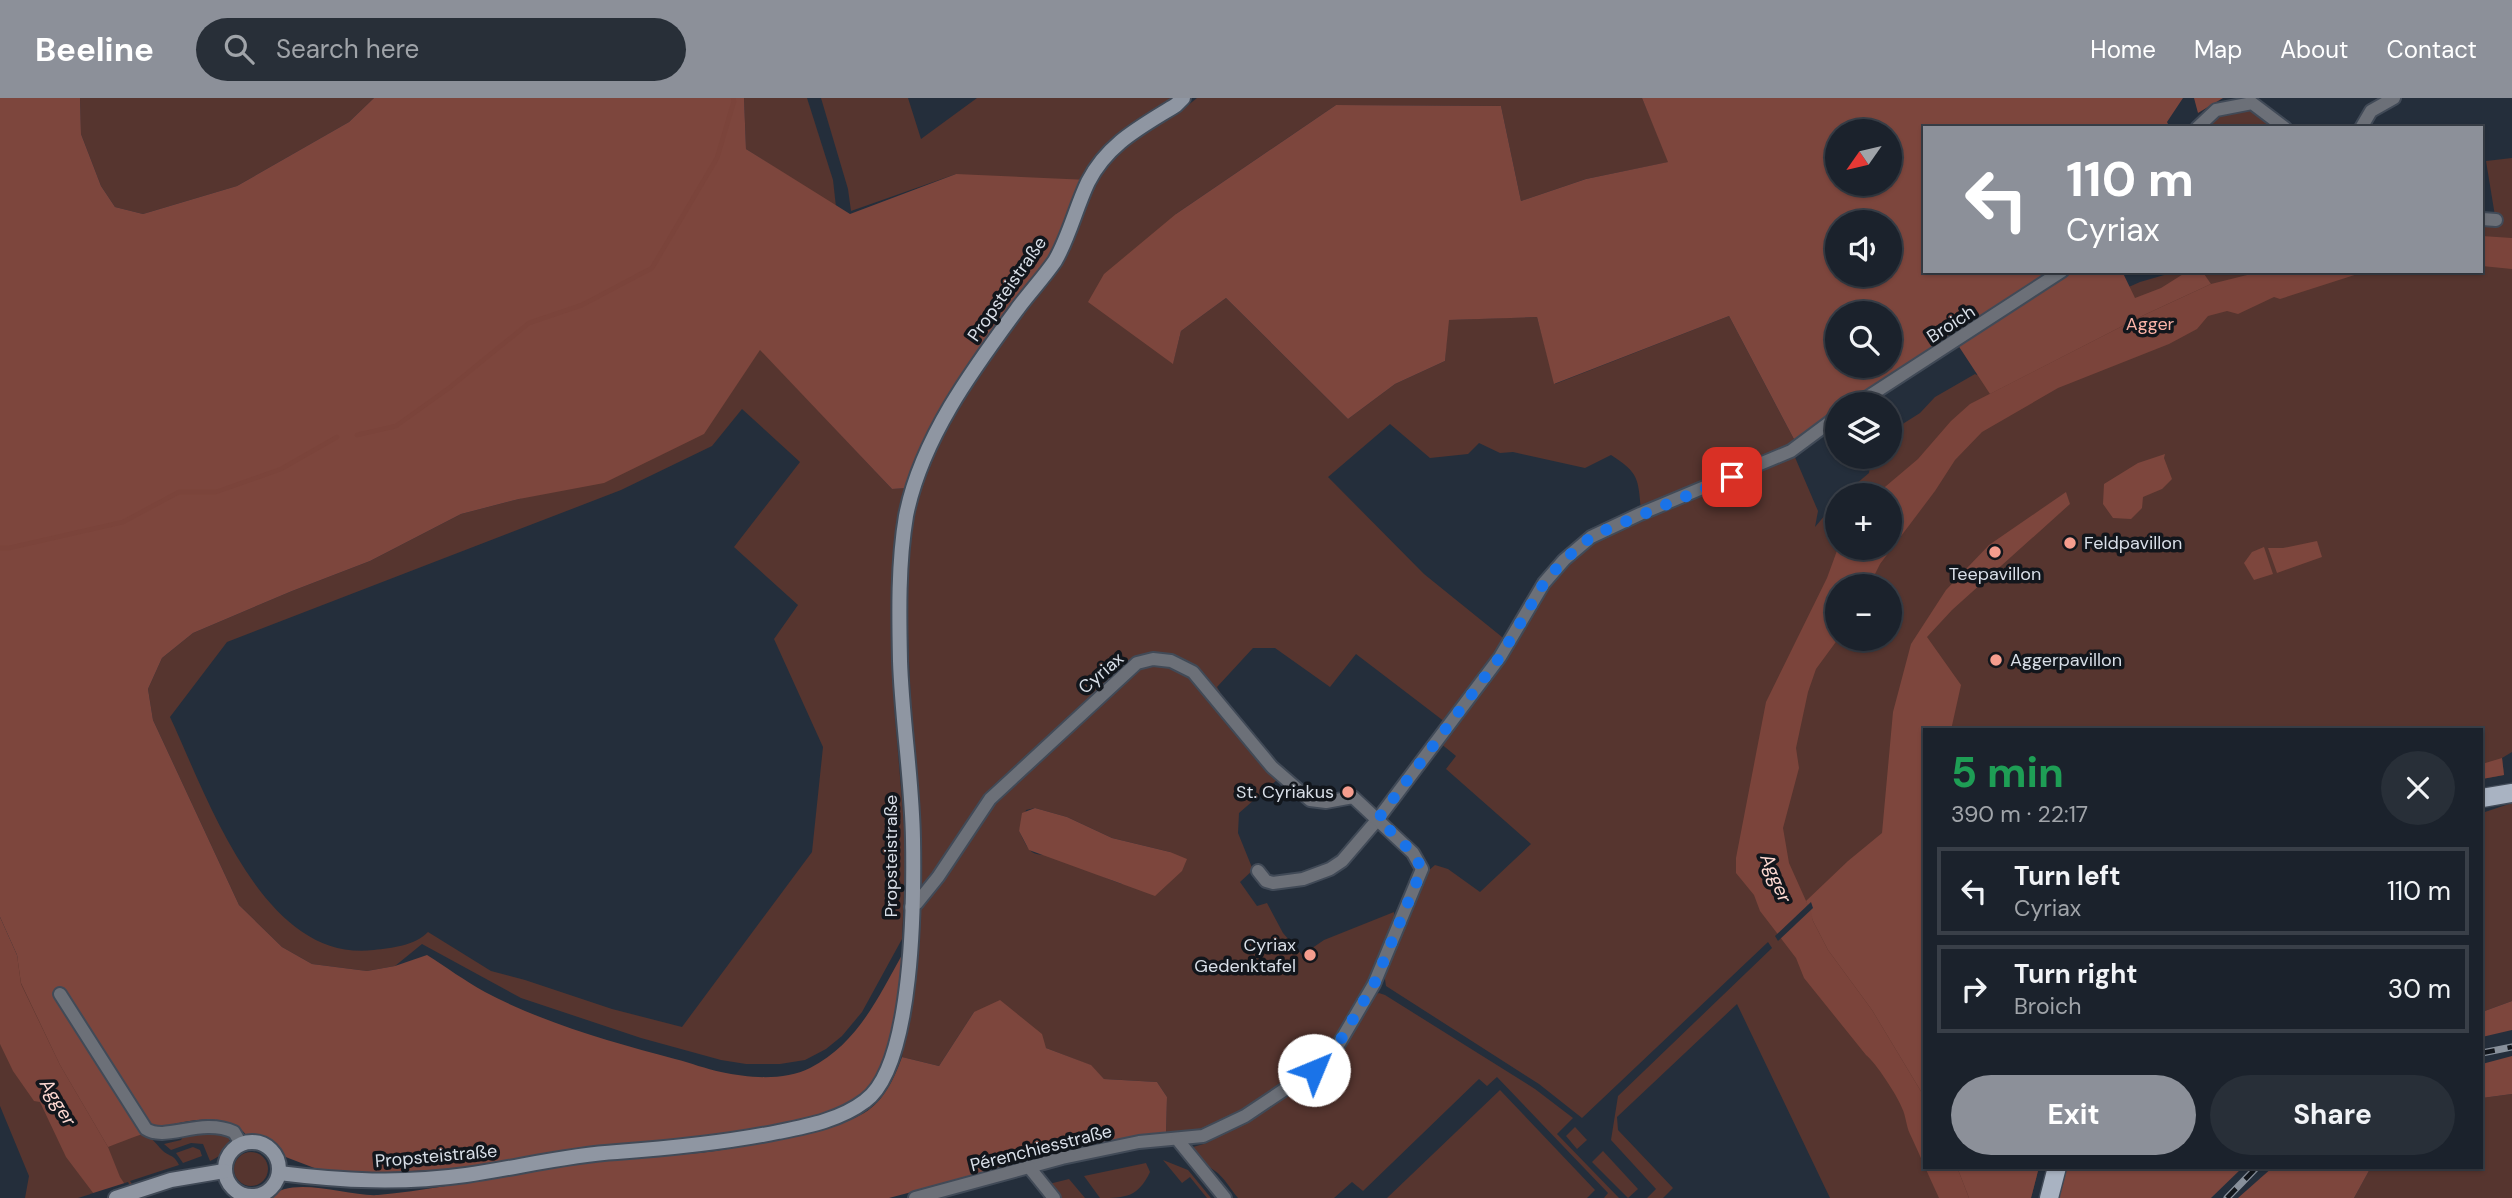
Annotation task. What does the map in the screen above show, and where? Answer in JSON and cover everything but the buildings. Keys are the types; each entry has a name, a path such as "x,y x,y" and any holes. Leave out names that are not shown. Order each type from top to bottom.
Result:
{"main road":[{"path":"2483,797 2512,793"},
{"path":"2049,1198 2056,1169"}],"street":[{"name":"Propsteistraße","path":"279,1173 376,1182 456,1177 600,1153 730,1142 827,1121 870,1099 883,1082 897,1045 908,974 913,840 900,662 900,601 902,551 912,492 934,438 966,379 1056,259 1089,180 1102,160 1119,140 1183,98"},
{"path":"2362,126 2371,111 2395,98"},
{"path":"2199,126 2216,110 2252,103 2282,126"},
{"path":"2483,219 2496,219"},
{"name":"Broich","path":"1875,392 2059,273"},
{"path":"1258,871 1266,881 1273,883 1303,878 1330,869 1342,861 1378,819 1500,657 1544,583 1564,560 1591,537 1791,451 1825,426"},
{"name":"Cyriax","path":"911,907 938,877 990,799 1137,663 1153,659 1171,661 1193,672 1272,767 1310,800 1326,802 1353,797 1413,853 1422,869 1374,984 1329,1059 1245,1116 1203,1136 1177,1139"},
{"path":"60,994 146,1129 153,1134 202,1126 223,1127 234,1132 241,1144"},
{"path":"1177,1139 1225,1198"},
{"name":"Pérenchiesstraße","path":"915,1198 1029,1167 1139,1142 1177,1139"},
{"path":"256,1142 271,1149 278,1163 279,1173 270,1189 253,1197 235,1191 224,1171 230,1152 241,1144 256,1142"},
{"path":"1029,1167 1054,1198"},
{"path":"116,1198 170,1180 224,1171"}],"green space":[{"path":"80,98 374,98 349,122 237,186 143,214 115,207 101,186 81,134"},
{"path":"744,98 807,98 833,180 836,207 746,149"},
{"path":"821,98 908,98 921,139 977,98 1183,98 1177,105 1187,106 1197,98 1642,98 1669,162 1586,179 1521,201 1501,106 1336,105 1176,214 1173,363 1181,331 1226,298 1348,419 1395,384 1445,361 1448,320 1537,317 1555,384 1729,316 1796,443 1641,510 1635,477 1611,455 1585,468 1513,452 1500,453 1479,443 1468,454 1430,458 1390,424 1328,477 1424,574 1502,637 1502,644 1445,722 1356,654 1330,687 1275,648 1253,648 1217,687 1257,758 1277,780 1239,813 1238,833 1253,870 1240,882 1257,906 1267,903 1283,933 1302,955 1324,940 1394,912 1395,927 1372,981 1328,1054 1243,1113 1204,1131 1166,1133 1167,1097 1157,1082 1104,1079 1090,1065 1046,1048 974,1012 939,1066 902,1057 916,934 921,917 909,662 909,550 914,515 934,438 956,174 851,211 848,189","holes":["1035,808 1067,817 1112,838 1170,852 1122,884 1068,862 1034,853 1019,831 1026,810"]},
{"path":"2240,107 2253,110 2269,121 2265,126 2203,126 2212,117"},
{"path":"2512,158 2512,752 2502,758 2504,775 2483,779 2483,728 1923,728 1923,1169 2038,1169 2031,1198 1830,1198 1737,1004 1617,1117 1618,1130 1673,1188 1663,1198 1647,1198 1656,1189 1611,1140 1618,1096 1772,948 1768,942 1582,1118 1539,1084 1386,986 1384,973 1428,871 1435,865 1448,869 1480,892 1531,844 1446,769 1456,756 1440,743 1549,584 1567,562 1595,540 1641,517 1794,455 1818,511 1815,527 1825,515 1825,560 1902,560 1902,483 1857,483 1869,473 1870,469 1902,469 1902,424 1920,413 1935,397 1977,375 2104,298 2140,282 2171,273 2483,273 2483,222 2496,222 2486,161"},
{"path":"760,349 892,489 908,488 893,659 906,849 902,939 862,1012 842,1036 826,1049 805,1060 780,1064 746,1064 721,1060 641,1038 521,998 422,944 395,966 367,971 312,964 282,947 239,905 153,720 148,689 162,658 193,633 370,561 461,514 519,499 703,434","holes":["742,409 800,462 734,547 798,605 774,639 823,747 812,852 682,1027 612,1009 491,971 428,932 402,946 374,950 335,947 300,931 270,903 244,868 222,829 170,717 227,642 621,490 712,446"]},
{"path":"2512,803 2512,1001 2483,1012 2483,813"},
{"path":"0,933 144,1134 177,1161 179,1165 130,1181 141,1198 95,1198 91,1194 78,1198 25,1198 29,1176 0,1106"},
{"path":"1379,993 1535,1089 1573,1118 1557,1134 1619,1198 1604,1198 1608,1193 1497,1077 1487,1086 1479,1079 1363,1191 1352,1182 1334,1198 1238,1198 1221,1177 1199,1159 1193,1147 1207,1143 1299,1087 1332,1062 1373,996"},
{"path":"1500,1090 1595,1190 1587,1198 1387,1198"},
{"path":"2512,1094 2512,1198 2354,1198 2370,1169 2483,1169 2483,1098"},
{"path":"1575,1127 1587,1140 1577,1149 1566,1136"},
{"path":"195,1131 227,1134 229,1143 223,1152 210,1161 203,1144 191,1143 171,1150 164,1144 181,1140 186,1133"},
{"path":"193,1147 200,1150 202,1156 183,1163 176,1153"},
{"path":"1603,1151 1638,1189 1628,1198 1592,1162"},
{"path":"251,1152 263,1157 268,1169 263,1181 251,1186 239,1181 234,1169 239,1157"},
{"path":"1163,1160 1188,1170 1211,1198 1207,1198 1190,1177 1182,1183"},
{"path":"1146,1163 1150,1172 1141,1187 1124,1196 1100,1198 1084,1176"},
{"path":"1069,1179 1085,1198 1062,1198 1049,1184"}],"shaded area":[{"path":"0,98 80,98 81,134 101,186 115,207 143,214 237,186 349,122 374,98 744,98 746,149 850,214 956,174 1089,180 1056,259 1020,306 908,488 892,489 760,350 704,434 604,483 519,499 461,514 370,561 193,633 162,658 148,689 153,720 239,905 282,947 312,964 367,971 395,966 427,955 485,992 554,1022 715,1071 766,1077 789,1075 810,1068 841,1046 865,1019 904,955 892,1034 880,1073 858,1099 830,1112 748,1133 453,1169 370,1173 317,1169 283,1156 269,1139 247,1136 235,1125 219,1120 180,1123 108,1147 60,1065 21,983 17,955 0,917"},
{"path":"1642,98 2183,98 2167,122 2169,126 1923,126 1923,273 2123,273 2135,298 2161,288 2185,273 2203,273 2211,284 2144,315 1990,394 1954,339 1902,373 1902,301 1825,301 1825,378 1894,378 1872,392 1825,392 1825,423 1796,443 1729,316 1554,384 1537,317 1449,320 1445,361 1395,384 1348,419 1226,298 1181,331 1173,364 1088,302 1104,274 1176,214 1336,105 1501,106 1521,201 1586,179 1668,162"},
{"path":"2194,98 2223,98 2198,113"},
{"path":"2165,454 2172,479 2162,489 2143,497 2142,508 2131,519 2113,518 2103,504 2104,484 2138,463"},
{"path":"2066,492 2070,504 1952,610 1927,637 1961,685 1951,728 1923,728 1923,1095 1872,1010 1828,950 1806,901 1882,833 1893,712 1911,644 1946,590 1989,545"},
{"path":"2317,541 2322,557 2277,573 2268,548 2283,548"},
{"path":"2264,547 2273,574 2254,580 2244,563 2252,552"},
{"path":"2502,758 2504,775 2483,779 2483,764"},
{"path":"1035,808 1067,817 1112,838 1170,852 1187,859 1182,871 1155,896 1029,850 1019,831 1022,813"},
{"path":"1000,1000 1042,1034 1046,1048 1091,1065 1104,1079 1157,1082 1167,1097 1166,1133 1066,1151 889,1198 270,1198 279,1191 305,1187 366,1195 405,1192 588,1161 721,1150 827,1128 855,1118 871,1108 883,1096 902,1057 939,1066 974,1012"},
{"path":"2512,1001 2512,1030 2483,1037 2483,1012"},
{"path":"2512,1056 2512,1094 2483,1098 2483,1064"},
{"path":"1958,1169 2038,1169 2031,1198 1969,1198"},
{"path":"2066,1169 2241,1169 2211,1198 2058,1198"},
{"path":"2271,1169 2370,1169 2354,1198 2238,1198"}],"water":[{"path":"2483,236 2512,238 2512,269 2483,266"},
{"path":"2255,273 2361,273 2280,299 2274,297 2238,314 2227,311 2208,316 2197,329 2169,344 2058,388 1982,432 1955,460 1902,535 1902,483 1890,483 1918,459 1951,421 1970,404 2144,315 2211,284"},
{"path":"1834,560 1883,560 1875,574 1828,574"},
{"path":"1825,582 1825,651 1829,651 1816,669 1808,692 1796,748 1799,768 1783,828 1789,863 1828,950 1872,1010 1923,1095 1923,1162 1902,1108 1891,1088 1804,978 1796,958 1760,911 1754,895 1736,873 1736,858 1766,702"},
{"name":"Agger","path":"0,917 17,955 21,984 60,1065 134,1198 97,1198 66,1157 40,1102 34,1101 13,1071 0,1044"},
{"path":"1926,1169 1958,1169 1969,1198 1939,1198"}],"pier":[{"path":"1811,902 1813,908 1778,941 1775,936"},
{"path":"128,1182 137,1198 93,1198 90,1194"}],"waterway":[{"path":"357,435 396,426 449,388 529,323 582,305 652,268 717,158 733,98"},
{"path":"0,548 123,522 179,492 216,492 281,469 337,437"}],"railway":[{"path":"2483,1053 2512,1047"},
{"path":"2227,1198 2255,1169"}],"place":[{"name":"Feldpavillon","path":"2070,543"},
{"name":"Teepavillon","path":"1995,552"},
{"name":"Aggerpavillon","path":"1996,660"},
{"name":"St. Cyriakus","path":"1348,792"},
{"name":"Cyriax Gedenktafel","path":"1310,955"}],"route":[{"path":"1314,1070 1329,1059 1374,984 1422,869 1413,853 1378,819 1500,657 1544,583 1564,560 1591,537 1732,477"}]}
